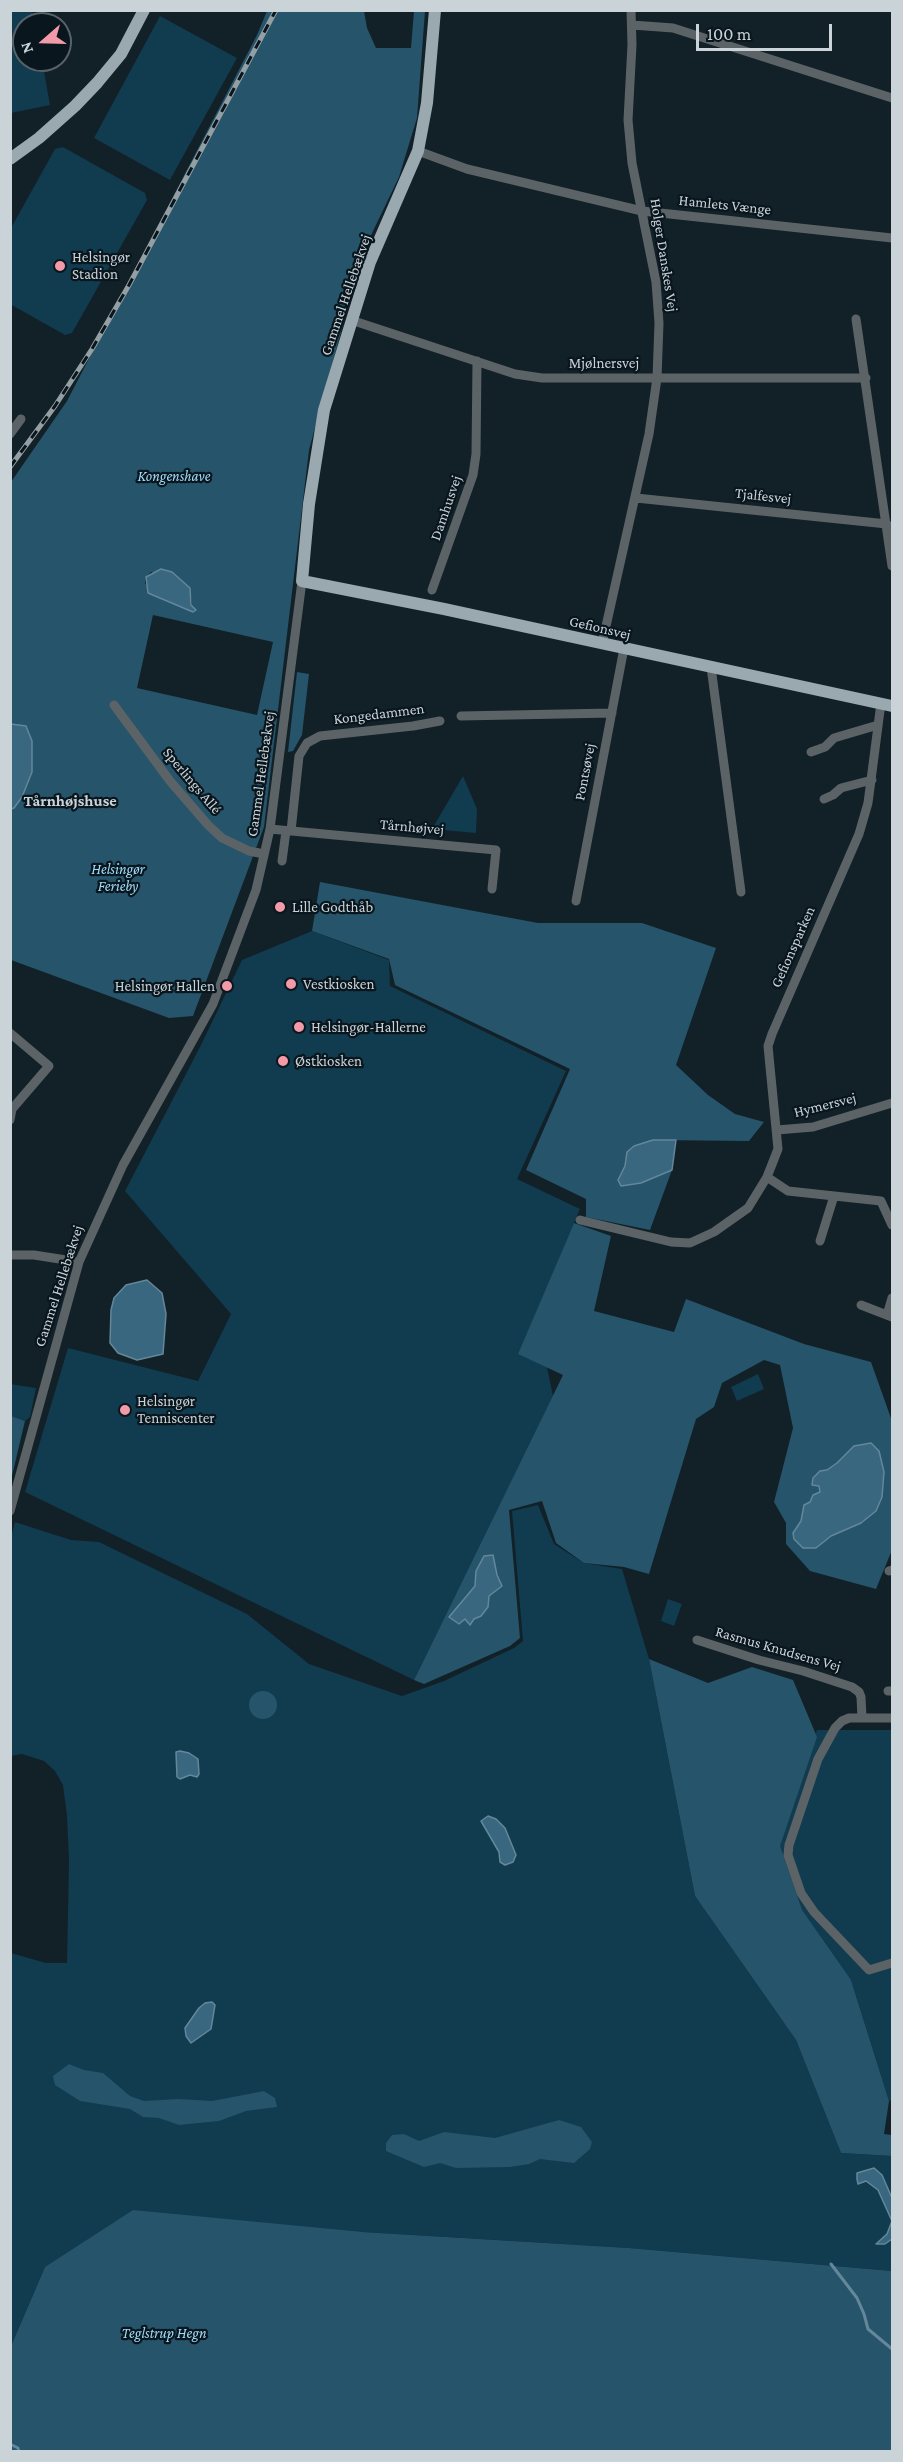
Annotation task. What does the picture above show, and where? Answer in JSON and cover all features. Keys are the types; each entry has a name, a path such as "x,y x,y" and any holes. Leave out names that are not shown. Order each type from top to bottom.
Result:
{"main road":[{"path":"10,159 75,106 97,83 121,54 144,10"},
{"name":"Gammel Hellebækvej","path":"302,581 309,504 324,410 370,261 418,151 427,104 435,10"},
{"name":"Gefionsvej","path":"302,581 887,705"}],"street":[{"name":"Holger Danskes Vej","path":"602,644 652,421 657,378 659,323 656,282 632,163 628,120 631,10"},
{"path":"632,25 673,28 892,98"},
{"name":"Hamlets Vænge","path":"418,151 467,169 642,211 892,238"},
{"path":"856,319 892,566"},
{"name":"Mjølnersvej","path":"351,320 515,374 542,378 866,378"},
{"name":"Damhusvej","path":"432,590 473,474 476,454 477,362"},
{"path":"10,434 21,419"},
{"name":"Tjalfesvej","path":"636,498 887,524"},
{"name":"Gammel Hellebækvej","path":"10,1511 79,1262 123,1165 213,1004 256,890 270,829 302,581"},
{"name":"Pontsøvej","path":"576,901 624,648"},
{"path":"711,667 741,892"},
{"name":"Sperlings Allé","path":"114,705 170,781 208,825 222,838 249,851 264,854"},
{"name":"Gefionsparken","path":"777,1130 768,1059 770,1040 859,834 868,803 878,726 887,705"},
{"path":"461,716 612,713"},
{"name":"Kongedammen","path":"288,831 299,756 308,743 320,736 440,721"},
{"path":"811,752 825,747 834,738 878,726"},
{"path":"824,799 841,788 872,780"},
{"name":"Tårnhøjvej","path":"270,829 496,850 492,889"},
{"path":"282,861 288,831"},
{"path":"10,1033 49,1066 12,1109 10,1120"},
{"name":"Hymersvej","path":"580,1220 671,1242 690,1243 714,1232 748,1208 767,1177 778,1149 777,1130 813,1127 892,1102"},
{"path":"767,1177 788,1191 880,1201 892,1225"},
{"path":"820,1241 834,1196"},
{"path":"10,1256 34,1254 79,1262"},
{"path":"861,1305 890,1316 892,1298"},
{"name":"Rasmus Knudsens Vej","path":"697,1640 852,1686 859,1692 861,1698 862,1718"},
{"path":"892,1718 842,1721 835,1728 818,1759 789,1845 788,1855 801,1893 814,1912 869,1970 892,1963"}],"shaded area":[{"path":"11,10 32,11 12,12 12,72 44,72 50,105 11,113"},
{"path":"160,16 237,58 170,180 94,138"},
{"name":"Helsingør Stadion","path":"63,147 145,193 147,200 72,333 65,335 10,304 11,228 55,149"},
{"path":"161,569 172,572 190,588 191,605 196,610 193,612 148,593 146,577"},
{"path":"11,724 26,726 32,741 32,772 22,797 11,809"},
{"path":"463,776 477,809 476,833 432,829"},
{"path":"312,931 389,960 390,986 566,1071 517,1179 580,1209 519,1353 547,1367 553,1396 414,1680 25,1492 68,1348 198,1381 231,1314 125,1191 200,1047 242,960"},
{"path":"653,1140 676,1140 672,1170 641,1183 621,1186 618,1180 625,1166 627,1152 634,1146"},
{"path":"147,1280 162,1293 166,1314 163,1354 137,1360 118,1353 110,1343 111,1310 114,1298 126,1285"},
{"path":"758,1374 764,1389 737,1401 731,1387"},
{"path":"10,1384 36,1388 30,1417 25,1421 11,1416"},
{"path":"871,1443 879,1451 884,1472 882,1497 876,1511 861,1523 831,1536 816,1548 803,1548 794,1539 793,1533 801,1521 804,1505 810,1502 813,1495 820,1492 819,1486 812,1485 813,1478 820,1471 827,1470 837,1463 854,1446"},
{"path":"538,1505 554,1544 584,1563 622,1569 649,1659 695,1896 796,2040 841,2153 892,2156 892,2271 629,2248 363,2232 45,2267 11,2346 11,1953 46,1963 67,1963 69,1861 63,1785 55,1771 44,1761 22,1754 11,1756 10,1541 15,1522 71,1540 99,1542 247,1614 309,1664 402,1696 444,1681 514,1648 523,1641 512,1511"},
{"path":"493,1555 502,1586 489,1596 488,1607 481,1616 474,1619 470,1625 465,1619 459,1624 449,1617 475,1586 476,1571 484,1556"},
{"path":"668,1599 682,1604 674,1626 661,1621"},
{"path":"817,1730 892,1730 892,2100 889,2101 851,1980 792,1916 768,1842"},
{"path":"176,1752 189,1753 198,1759 199,1774 197,1777 190,1775 180,1779 177,1777"},
{"path":"488,1816 496,1819 505,1828 516,1855 513,1862 505,1865 500,1862 499,1852 481,1821"},
{"path":"212,2002 215,2005 211,2029 191,2043 186,2036 185,2028 199,2008 205,2003"},
{"path":"874,2168 882,2175 892,2198 892,2221 878,2190 866,2181 858,2184 857,2173"},
{"path":"892,2221 892,2239 885,2244 876,2244 887,2234"}],"green space":[{"name":"Kongenshave","path":"267,11 364,11 367,28 376,48 411,48 414,11 425,11 417,118 399,177 362,254 309,450 264,827 193,1016 169,1018 11,960 10,809 14,808 32,772 32,742 26,726 11,724 11,482 67,401 257,35","holes":["151,572 190,588 193,612 155,596 145,583 146,577","153,615 273,642 257,715 137,688"]},
{"path":"297,672 309,674 302,735 293,751 288,752"},
{"path":"320,882 538,923 642,923 716,948 676,1065 708,1095 735,1114 764,1122 749,1141 653,1140 625,1166 618,1180 641,1183 672,1170 650,1230 586,1217 586,1199 526,1170 570,1069 395,985 389,959 312,931"},
{"path":"574,1223 611,1236 594,1311 674,1332 686,1299 804,1344 871,1362 892,1421 892,1550 876,1589 810,1571 786,1544 786,1523 774,1502 793,1428 780,1365 764,1360 722,1383 714,1407 696,1419 649,1574 624,1567 584,1563 556,1543 542,1501 509,1510 520,1638 510,1646 424,1684 414,1680 563,1375 518,1354"},
{"path":"10,1416 25,1421 11,1480"},
{"path":"649,1659 708,1683 752,1667 793,1680 817,1737 780,1846 802,1910 851,1980 889,2101 884,2134 892,2135 892,2156 841,2153 796,2040 695,1896"},
{"path":"263,1691 273,1695 277,1705 273,1715 263,1719 253,1715 249,1705 253,1695"},
{"path":"69,2064 84,2070 103,2073 130,2096 144,2101 178,2099 212,2101 264,2091 275,2098 277,2107 246,2111 219,2121 179,2125 159,2118 143,2117 130,2109 80,2101 55,2085 53,2076"},
{"path":"559,2120 581,2127 592,2142 590,2149 574,2163 540,2159 529,2164 510,2167 456,2168 440,2163 424,2167 386,2151 386,2143 392,2135 404,2134 419,2141 444,2132 495,2138"},
{"name":"Teglstrup Hegn","path":"133,2210 363,2232 629,2248 892,2271 892,2451 11,2451 11,2346 45,2267"}],"waterway":[{"path":"831,2264 857,2298 868,2329 892,2349"},
{"path":"10,2444 18,2448 19,2452"}],"railway":[{"path":"10,467 55,406 92,349 129,285 276,10"}],"place":[{"name":"Helsingør Stadion","path":"60,266"},
{"name":"Lille Godthåb","path":"280,907"},
{"name":"Vestkiosken","path":"291,984"},
{"name":"Helsingør Hallen","path":"227,986"},
{"name":"Helsingør-Hallerne","path":"299,1027"},
{"name":"Østkiosken","path":"283,1061"},
{"name":"Helsingør Tenniscenter","path":"125,1410"}],"district":[{"name":"Tårnhøjshuse","path":"70,801"}],"park label":[{"name":"Helsingør Ferieby","path":"118,878"}]}
